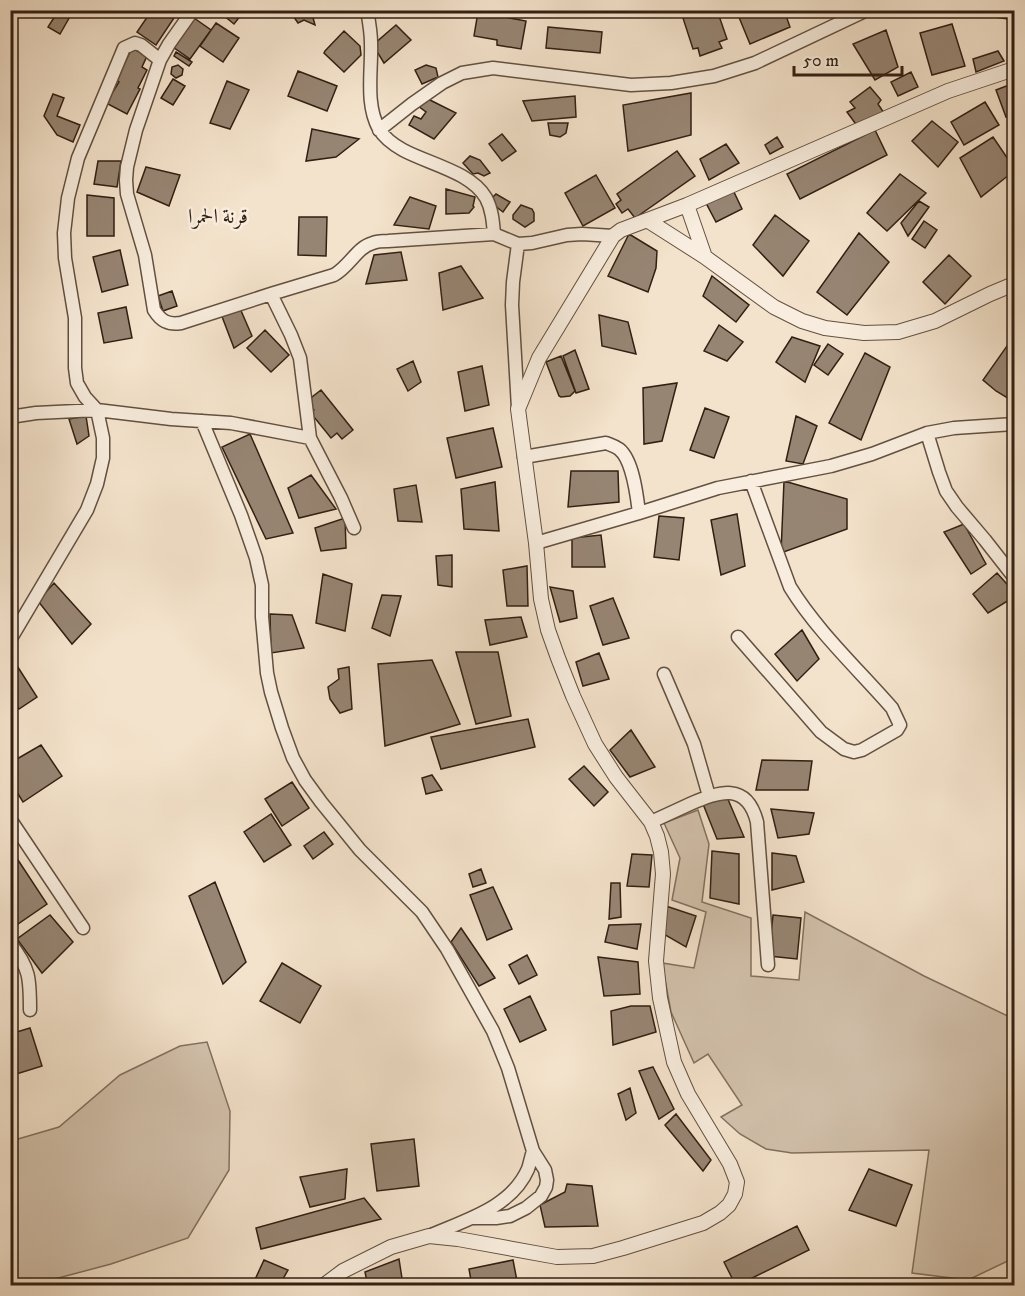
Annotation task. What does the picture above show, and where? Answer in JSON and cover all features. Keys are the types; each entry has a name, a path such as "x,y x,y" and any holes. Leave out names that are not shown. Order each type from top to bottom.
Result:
{"street":[{"path":"194,10 160,60 136,130 127,167 127,194 145,255 154,310 165,322 181,323 334,275 343,270 360,250 372,243 494,234 518,244 567,235 612,236"},
{"path":"367,10 371,41 371,102 376,123 384,136 394,145 462,176 479,189 487,200 494,234"},
{"path":"380,130 442,83 462,74 493,68 632,85 671,83 714,76 755,63 867,10"},
{"path":"10,640 87,510 97,484 103,458 103,438 97,410 85,397 77,383 75,318 65,258 64,233 68,198 78,158 124,48 135,43 141,45 160,60"},
{"path":"518,410 539,358 612,236 621,230 687,205 948,91 1014,69"},
{"path":"687,205 705,257"},
{"path":"647,220 705,257 774,307 802,321 825,328 864,333 898,332 935,321 1014,284"},
{"path":"429,1236 459,1239 557,1257 593,1256 703,1223 729,1205 735,1194 736,1182 730,1164 688,1094 674,1062 660,998 656,961 663,874 661,852 651,822 616,777 595,744 573,696 548,630 541,599 536,543 518,410 512,305 518,244"},
{"path":"271,294 300,358 310,438 354,528"},
{"path":"10,417 36,413 97,410 202,422 231,423 310,438"},
{"path":"202,422 241,515 256,558 262,585 262,617 267,673 282,728 294,758 305,780 321,802 360,850 422,912 447,949 493,1031 508,1068 533,1151 545,1170 546,1187 541,1196 526,1208 510,1216 472,1218"},
{"path":"536,543 718,488 831,466 872,454 927,433 954,428 1014,424"},
{"path":"927,433 946,491 1014,577"},
{"path":"524,457 606,443 615,446 621,450 628,462 639,513"},
{"path":"738,638 821,732 844,749 854,752 862,750 897,730 900,725 892,708 812,619 790,587 751,480"},
{"path":"664,674 694,744 709,796"},
{"path":"651,822 709,796 728,792 739,794 750,804 757,822 768,965"},
{"path":"10,819 83,928"},
{"path":"10,943 26,965 30,986 30,1010"},
{"path":"323,1286 343,1271 391,1247 429,1236 472,1218 501,1201 513,1192 528,1169 533,1151"}],"shaded area":[{"path":"698,810 709,844 702,902 751,918 751,976 799,980 805,912 924,976 1014,1019 1014,1258 968,1280 912,1273 929,1150 792,1153 766,1149 740,1134 721,1117 742,1105 708,1054 694,1063 671,1012 662,963 694,968 706,912 672,900 680,858 664,823"},
{"path":"207,1042 230,1111 229,1170 188,1238 111,1264 32,1285 11,1285 11,1141 59,1127 120,1075 180,1046"}],"building":[{"path":"56,10 68,10 72,13 60,34 48,27"},
{"path":"152,10 170,10 176,15 156,45 137,32"},
{"path":"217,10 245,10 234,24"},
{"path":"289,10 318,10 312,14 315,25 304,20 298,23"},
{"path":"695,10 717,10 727,39 719,42 722,48 700,56 698,48 693,49 682,15"},
{"path":"736,10 784,10 790,27 750,44"},
{"path":"968,10 1014,10 1014,20 968,13"},
{"path":"478,12 526,21 521,49 497,45 497,40 474,36"},
{"path":"194,18 211,30 190,59 173,47"},
{"path":"216,23 239,38 223,62 200,46"},
{"path":"952,24 965,66 932,75 920,33"},
{"path":"396,25 411,40 384,63 373,45"},
{"path":"548,27 602,32 600,53 546,48"},
{"path":"886,30 898,67 875,80 853,44"},
{"path":"344,31 360,46 361,55 344,72 324,53"},
{"path":"132,48 147,56 142,67 147,70 127,114 106,103 119,82 116,80"},
{"path":"998,51 1004,61 976,72 973,59"},
{"path":"176,52 192,62 189,66 174,56"},
{"path":"178,65 183,69 182,75 176,78 171,74 172,67"},
{"path":"426,65 436,68 438,77 422,84 415,70"},
{"path":"298,71 337,86 327,111 288,96"},
{"path":"911,72 918,87 898,96 891,82"},
{"path":"173,79 185,86 173,105 161,98"},
{"path":"227,81 249,90 230,129 210,123"},
{"path":"1014,83 1014,115 1006,117 996,90"},
{"path":"870,87 881,100 878,104 884,113 858,127 847,112 855,108 850,102"},
{"path":"691,93 691,135 628,151 623,105"},
{"path":"53,94 64,98 57,116 80,125 73,142 57,135 44,116"},
{"path":"575,96 576,117 532,121 523,101"},
{"path":"426,98 456,113 434,139 409,125 414,116 421,119 426,112 418,106"},
{"path":"985,102 999,125 964,145 951,122"},
{"path":"932,121 958,142 938,167 912,141"},
{"path":"548,123 568,123 566,133 560,137 550,135"},
{"path":"312,129 359,139 336,157 306,161"},
{"path":"875,130 887,155 800,199 787,174"},
{"path":"502,134 516,151 502,161 489,144"},
{"path":"777,137 783,147 770,154 765,145"},
{"path":"993,137 1014,171 981,197 960,158"},
{"path":"726,144 739,163 709,180 700,159"},
{"path":"677,151 695,176 635,218 628,209 622,213 616,204 621,200 617,194"},
{"path":"470,156 480,160 490,173 484,176 478,173 473,174 463,163"},
{"path":"98,161 121,161 117,187 94,184"},
{"path":"146,167 180,175 169,206 137,192"},
{"path":"900,174 926,193 887,231 867,213"},
{"path":"596,175 615,208 583,226 565,193"},
{"path":"446,189 475,197 474,207 469,213 446,214"},
{"path":"733,190 742,209 716,222 706,203"},
{"path":"496,194 510,202 503,212 490,202"},
{"path":"87,195 114,198 114,236 87,236"},
{"path":"410,197 436,206 429,229 394,225"},
{"path":"919,201 929,207 908,236 901,223"},
{"path":"521,205 532,209 534,213 534,221 525,227 513,219 513,215"},
{"path":"775,215 809,241 783,276 753,245"},
{"path":"299,217 327,217 326,256 298,255"},
{"path":"924,221 937,230 925,248 912,239"},
{"path":"859,233 889,262 847,315 817,292"},
{"path":"629,234 657,251 656,268 648,292 608,276"},
{"path":"120,250 128,285 102,292 93,257"},
{"path":"401,252 407,280 366,284 374,255"},
{"path":"949,255 971,276 945,304 923,282"},
{"path":"461,266 483,298 443,310 439,273"},
{"path":"712,276 749,305 736,322 703,296"},
{"path":"172,291 177,306 163,311 158,296"},
{"path":"239,306 252,336 234,348 221,314"},
{"path":"126,307 132,338 104,343 98,313"},
{"path":"599,315 628,322 636,354 602,346"},
{"path":"719,325 743,342 727,361 704,351"},
{"path":"265,330 289,355 271,372 247,348"},
{"path":"1014,336 1014,402 983,380"},
{"path":"792,337 820,346 805,382 776,362"},
{"path":"828,344 843,354 828,375 814,365"},
{"path":"575,350 589,389 576,393 563,356"},
{"path":"865,353 890,367 861,440 829,423"},
{"path":"561,356 575,391 570,396 561,397 546,362"},
{"path":"413,361 421,382 408,391 397,369"},
{"path":"482,366 489,405 465,411 458,372"},
{"path":"677,383 662,441 644,444 643,388"},
{"path":"321,390 353,430 342,439 337,433 331,438 310,412 314,410 307,401"},
{"path":"705,408 729,417 714,458 690,450"},
{"path":"86,416 89,436 77,444 69,419"},
{"path":"796,416 817,426 803,464 786,461"},
{"path":"493,428 502,467 456,478 447,438"},
{"path":"250,434 293,533 266,539 222,447"},
{"path":"571,471 618,471 619,502 568,507"},
{"path":"311,475 336,509 299,518 288,488"},
{"path":"784,481 847,499 847,529 781,553"},
{"path":"495,482 499,531 464,529 461,489"},
{"path":"416,485 422,522 398,521 394,489"},
{"path":"737,514 745,566 721,575 711,520"},
{"path":"659,516 684,518 679,560 654,557"},
{"path":"345,518 346,548 321,551 315,528"},
{"path":"964,524 986,564 971,574 944,532"},
{"path":"601,535 605,567 572,567 572,538"},
{"path":"452,555 452,587 438,585 436,556"},
{"path":"527,566 528,606 507,606 503,570"},
{"path":"997,573 1014,592 1014,597 988,613 973,594"},
{"path":"323,574 352,584 345,631 316,623"},
{"path":"54,583 91,624 72,644 38,601"},
{"path":"550,587 573,591 577,618 560,622"},
{"path":"382,595 401,596 390,636 372,628"},
{"path":"613,598 629,638 603,645 590,606"},
{"path":"270,614 292,615 304,648 271,653"},
{"path":"521,617 527,637 490,645 485,620"},
{"path":"802,630 819,659 797,681 775,654"},
{"path":"456,652 498,652 511,716 476,724"},
{"path":"599,653 609,679 583,686 576,662"},
{"path":"432,660 460,724 385,746 378,664"},
{"path":"14,661 37,697 19,709 10,697 10,664"},
{"path":"349,667 352,709 340,713 330,699 328,687 339,679 338,669"},
{"path":"528,719 535,747 441,769 431,737"},
{"path":"631,730 655,767 630,777 610,750"},
{"path":"41,745 62,776 23,802 10,781 10,763"},
{"path":"762,760 812,761 808,790 756,790"},
{"path":"584,766 608,792 594,806 569,779"},
{"path":"432,775 442,790 426,794 422,778"},
{"path":"292,782 309,808 282,826 265,799"},
{"path":"727,797 744,837 717,839 703,804"},
{"path":"771,809 814,813 809,834 778,838"},
{"path":"271,814 291,845 264,862 244,832"},
{"path":"324,832 333,844 313,859 304,846"},
{"path":"712,851 739,854 739,904 710,898"},
{"path":"772,853 796,856 804,882 772,890"},
{"path":"632,854 652,855 649,887 627,886"},
{"path":"18,860 47,904 15,926 10,909 10,865"},
{"path":"481,869 486,883 473,887 469,874"},
{"path":"215,882 246,962 223,984 189,896"},
{"path":"611,883 620,883 621,917 609,919"},
{"path":"493,887 512,929 487,940 470,895"},
{"path":"666,906 696,916 686,947 660,932"},
{"path":"50,915 73,942 42,973 17,939"},
{"path":"773,915 801,918 797,959 769,956"},
{"path":"641,924 637,949 605,942 609,925"},
{"path":"461,928 495,978 479,986 451,942"},
{"path":"527,955 537,975 519,984 509,965"},
{"path":"598,957 638,962 640,994 604,996"},
{"path":"282,963 321,986 300,1023 260,1001"},
{"path":"530,996 546,1030 520,1042 504,1009"},
{"path":"631,1006 650,1006 656,1032 613,1045 611,1011"},
{"path":"30,1028 42,1066 10,1076 10,1034"},
{"path":"653,1067 674,1109 659,1119 639,1071"},
{"path":"630,1088 636,1113 626,1120 618,1094"},
{"path":"676,1114 711,1160 703,1171 665,1125"},
{"path":"414,1139 419,1186 377,1191 371,1144"},
{"path":"347,1169 345,1199 310,1207 300,1177"},
{"path":"869,1169 912,1185 896,1226 849,1210"},
{"path":"567,1184 592,1186 598,1226 545,1227 540,1205 565,1192"},
{"path":"364,1198 381,1219 261,1249 256,1228"},
{"path":"797,1226 809,1250 736,1286 724,1262"},
{"path":"399,1259 403,1285 367,1282 365,1272"},
{"path":"264,1260 288,1270 279,1286 252,1286"},
{"path":"513,1260 518,1286 472,1286 469,1269"}],"district":[{"name":"قرنة الحمرا","path":"218,217"}]}
